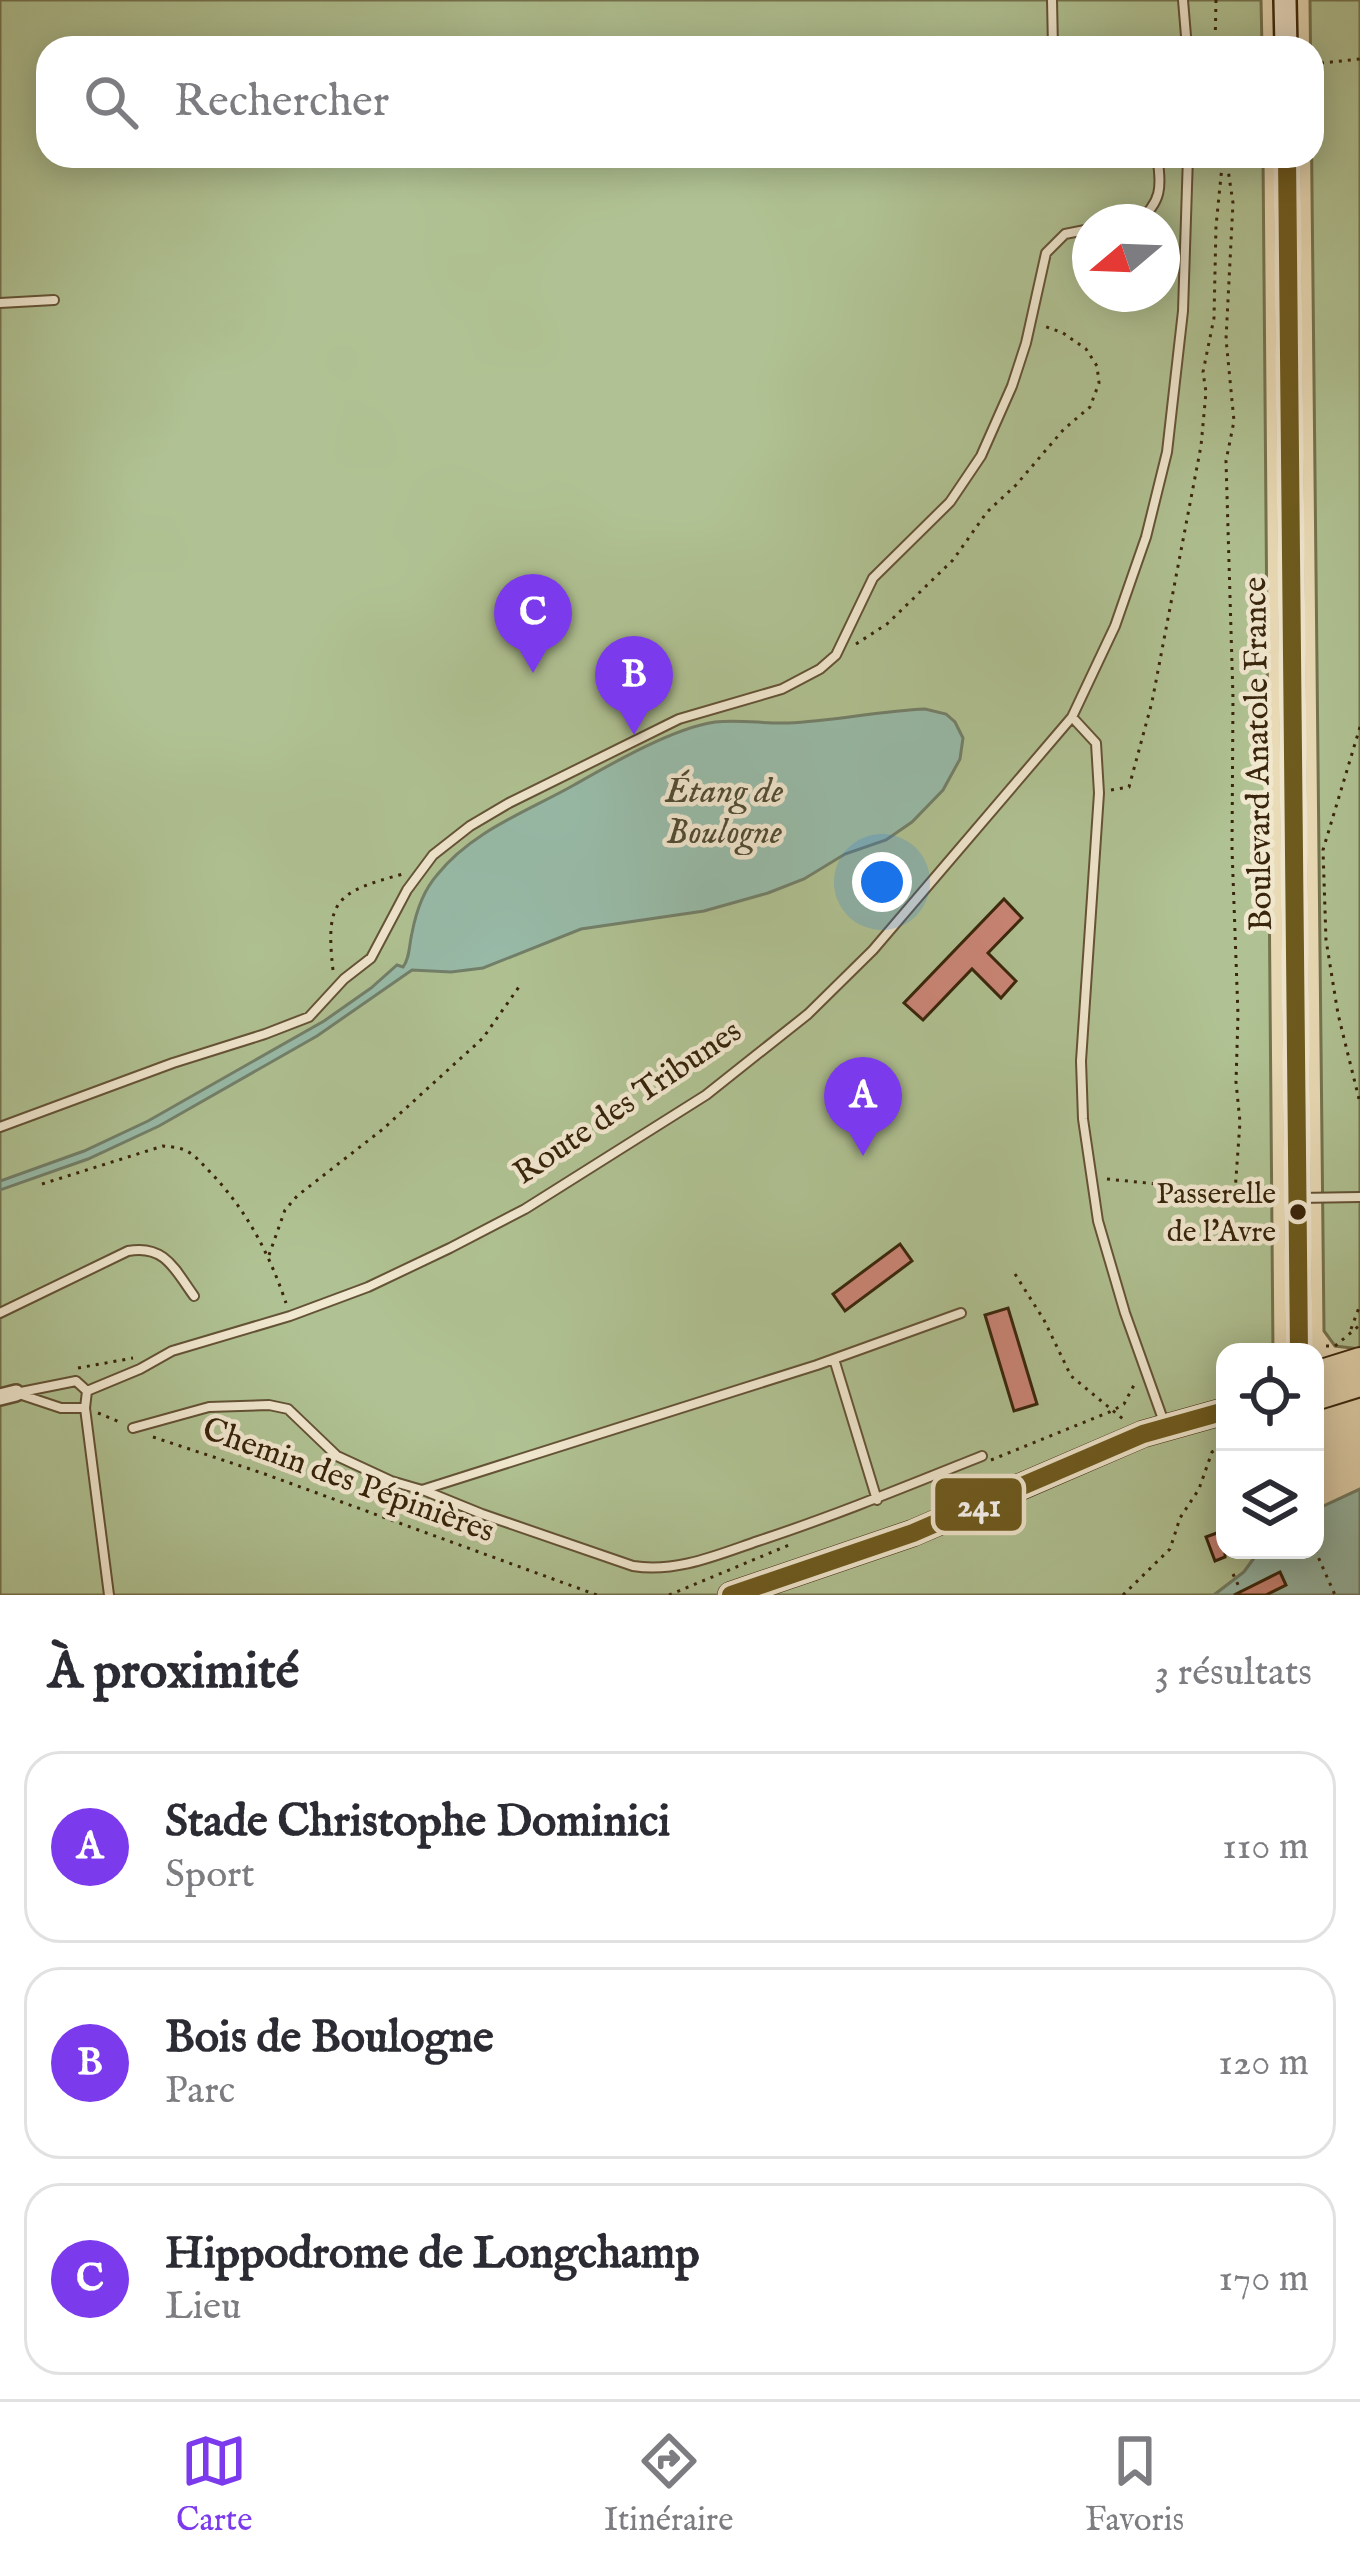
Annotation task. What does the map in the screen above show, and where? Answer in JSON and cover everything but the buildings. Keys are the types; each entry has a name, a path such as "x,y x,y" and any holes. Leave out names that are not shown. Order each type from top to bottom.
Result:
{"main road":[{"path":"1286,0 1286,36"},
{"name":"Boulevard Anatole France","path":"1287,168 1299,1343"},
{"path":"1324,1374 1360,1360"},
{"path":"731,1595 913,1533 1154,1430 1216,1413"}],"lane":[{"path":"1052,0 1053,36"},
{"path":"1183,0 1186,36"},
{"path":"1155,204 1158,168"},
{"name":"Route des Tribunes","path":"9,1391 76,1381 87,1391 172,1351 290,1316 450,1249 525,1209 706,1095 808,1014 873,950 1072,716 1115,626 1146,538 1167,452 1183,311 1189,168"},
{"path":"0,1127 309,1017 371,958 407,890 433,855 452,840 508,803 679,719 782,689 820,670 836,655 873,578 950,502 981,456 1012,386 1046,253 1072,233"},
{"path":"0,303 54,300"},
{"path":"1072,716 1096,743 1099,793 1082,1060 1083,1119 1099,1221 1154,1430"},
{"path":"1296,1198 1360,1197"},
{"path":"0,1313 140,1248 160,1254 194,1296"},
{"path":"422,1490 834,1359 961,1313"},
{"path":"834,1359 877,1500"},
{"name":"Route des Tribunes","path":"9,1391 61,1408 85,1408"},
{"path":"87,1391 85,1408 109,1595"},
{"path":"133,1428 209,1407 288,1409 338,1456 391,1481 653,1569 728,1551 877,1500 982,1456"}],"path":[{"path":"1215,36 1216,0"},
{"path":"1324,63 1360,59"},
{"path":"1099,793 1129,787 1171,611 1201,446 1203,372 1214,318 1216,226 1223,168"},
{"path":"1227,168 1233,203 1226,339 1234,421 1226,461 1240,1122 1235,1192"},
{"path":"836,655 887,623 924,589 987,512 1090,407 1099,383 1097,366 1086,349 1063,333 1031,321"},
{"path":"1360,727 1323,850 1326,940 1360,1103"},
{"path":"335,989 329,940 332,911 345,896 378,881 422,871"},
{"path":"268,1255 286,1210 297,1196 383,1129 483,1038 521,984"},
{"path":"42,1184 164,1146 181,1148 218,1180 251,1222 290,1316"},
{"path":"1090,1177 1296,1198"},
{"path":"1015,1274 1071,1376 1112,1412 1154,1430"},
{"path":"1350,1331 1360,1305"},
{"path":"1326,1346 1335,1346 1360,1325"},
{"path":"76,1369 134,1358"},
{"name":"Chemin des Pépinières","path":"85,1408 597,1595"},
{"path":"1123,1595 1170,1549 1180,1518 1216,1449"},
{"path":"1319,1559 1335,1595"},
{"path":"1233,1574 1241,1591"}],"shaded area":[{"path":"0,0 1261,0 1262,36 36,36 36,168 1263,168 1273,1343 1216,1343 1216,1559 1253,1559 1214,1595 0,1595"},
{"path":"1310,0 1360,0 1360,1349 1335,1346 1324,1331 1312,168 1324,168 1324,36 1310,36"}],"water":[{"name":"Étang de Boulogne","path":"925,709 946,714 955,722 963,738 960,759 943,790 912,822 886,840 845,854 804,879 704,911 581,929 483,968 412,970 317,1036 159,1126 88,1159 0,1190 0,1181 84,1151 148,1121 324,1021 397,965 403,967 424,895 451,860 501,824 624,757 680,731 715,722 788,723"},
{"path":"1360,1489 1360,1595 1214,1595 1253,1559 1324,1559 1324,1506"}],"transit line":[{"name":"241","path":"1287,168 1299,1343"},
{"name":"241","path":"731,1595 913,1533 1143,1434 1216,1414"}],"place":[{"name":"Hippodrome de Longchamp","path":"533,673"},
{"name":"Bois de Boulogne","path":"634,735"},
{"name":"Stade Christophe Dominici","path":"863,1156"},
{"name":"Passerelle de l'Avre","path":"1298,1212"}]}
